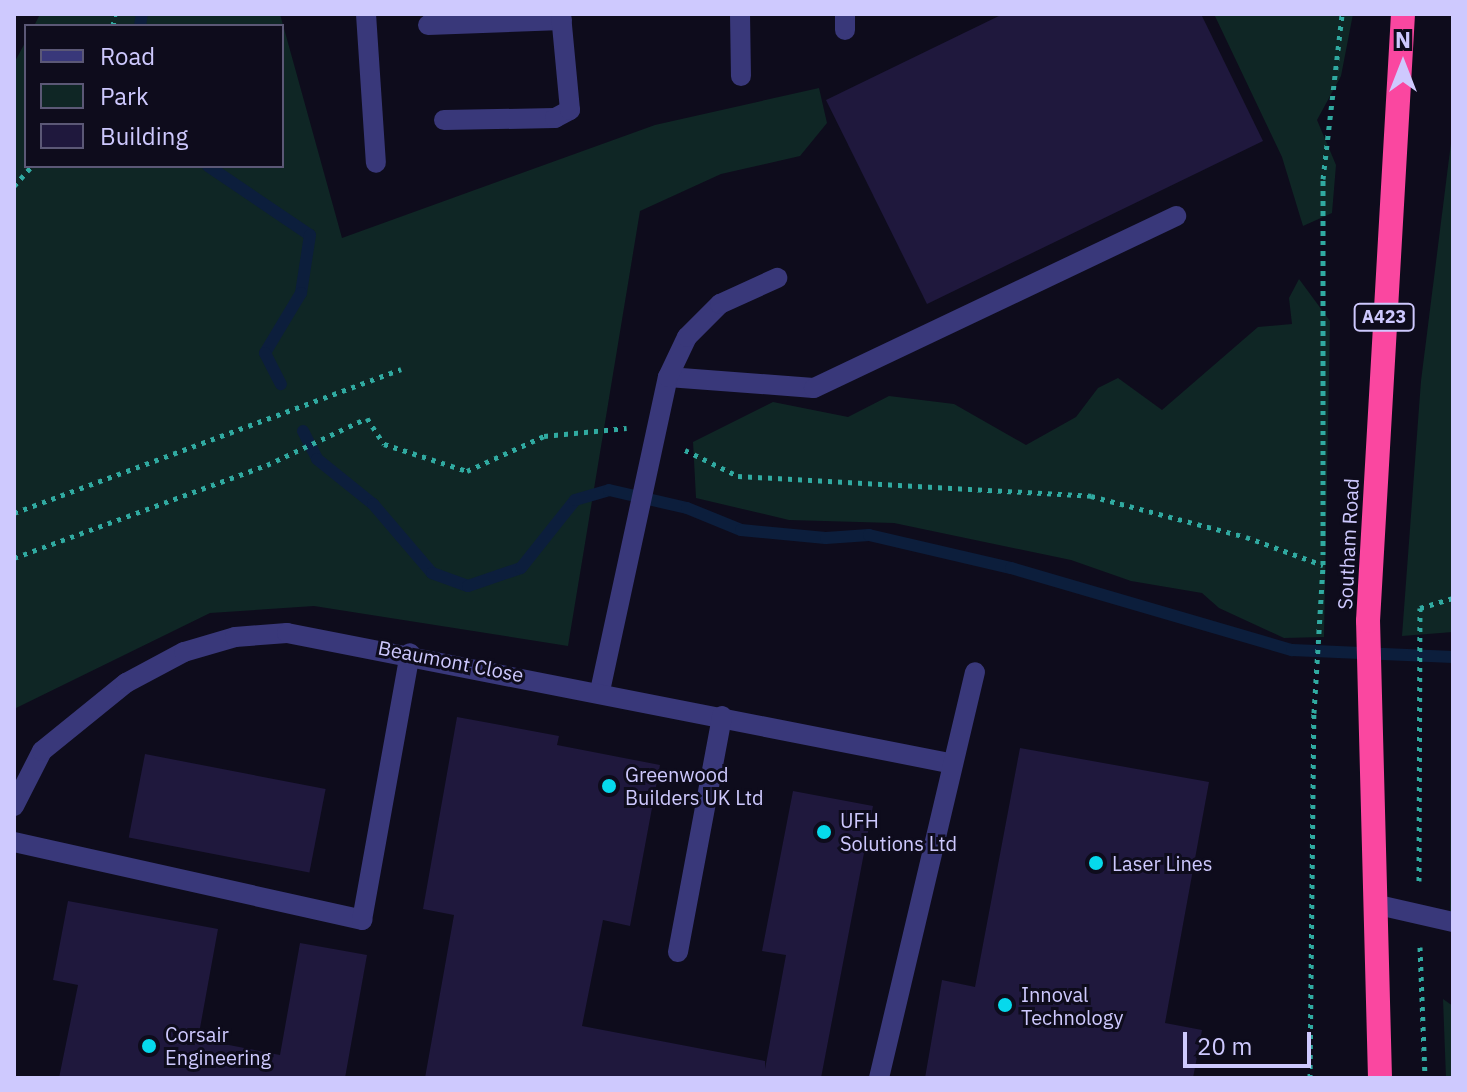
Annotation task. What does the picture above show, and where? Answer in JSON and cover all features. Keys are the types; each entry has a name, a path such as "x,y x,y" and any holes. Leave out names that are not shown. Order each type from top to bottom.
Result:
{"highway":[{"name":"Southam Road","path":"1380,1078 1368,621 1403,14"}],"street":[{"path":"366,14 376,163"},
{"path":"740,14 741,76"},
{"path":"428,25 562,17 570,110 555,118 444,120"},
{"path":"668,377 814,388 1176,216"},
{"path":"600,691 668,377 687,337 720,304 777,278"},
{"name":"Beaumont Close","path":"14,806 42,751 73,721 184,652 235,637 287,633 410,653 949,763"},
{"path":"14,842 362,920 410,653"},
{"path":"879,1078 949,763 975,672"},
{"path":"678,952 722,716"},
{"path":"1374,904 1453,922"}],"path":[{"path":"1310,1078 1316,681 1323,565 1323,179 1342,14"},
{"path":"14,186 30,168"},
{"path":"14,513 401,369"},
{"path":"14,558 267,465 367,418 384,444 467,471 544,436 616,425 655,435 738,476 1091,496 1246,537 1323,565"},
{"path":"1420,680 1420,608 1453,598"}],"green space":[{"path":"40,14 280,14 283,24 35,24"},
{"path":"1214,14 1353,14 1341,76 1317,120 1336,165 1332,213 1303,226 1282,157"},
{"path":"284,28 342,238 655,125 819,88 827,123 800,156 721,174 640,211 568,646 314,606 210,613 14,709 14,63 24,45 24,168 284,168"},
{"path":"1453,127 1453,632 1402,636 1421,381"},
{"path":"1299,279 1330,321 1324,637 1284,638 1219,608 1202,593 1131,581 1071,560 894,523 789,520 696,498 693,442 773,402 848,417 889,396 954,404 1026,445 1076,417 1098,388 1118,378 1162,410 1258,327 1292,324 1289,298"},
{"path":"1453,674 1453,912 1450,912"},
{"path":"1443,999 1453,1006 1453,1078 1446,1078"}],"building":[{"path":"1003,14 1201,14 1263,141 927,304 826,100"},
{"path":"457,717 559,736 557,745 660,765 630,926 603,920 582,1026 765,1061 765,1069 786,955 762,951 793,791 873,806 821,1078 425,1078 454,915 423,909"},
{"path":"1020,748 1209,782 1165,1023 1202,1030 1193,1078 925,1078 942,980 975,987"},
{"path":"145,754 326,789 309,873 129,837"},
{"path":"68,901 218,929 198,1039 280,1055 300,943 367,955 345,1078 59,1078 78,985 53,980"}],"waterway":[{"path":"140,24 142,14"},
{"path":"211,168 310,235 301,293 265,353 281,384"},
{"path":"303,431 317,459 373,504 432,573 468,586 521,568 575,500 609,490 687,508 741,530 826,538 869,535 1011,568 1292,650 1453,657"}],"place":[{"name":"Greenwood Builders UK Ltd","path":"609,786"},
{"name":"UFH Solutions Ltd","path":"824,832"},
{"name":"Laser Lines","path":"1096,863"},
{"name":"Innoval Technology","path":"1005,1005"},
{"name":"Corsair Engineering","path":"149,1046"}]}
